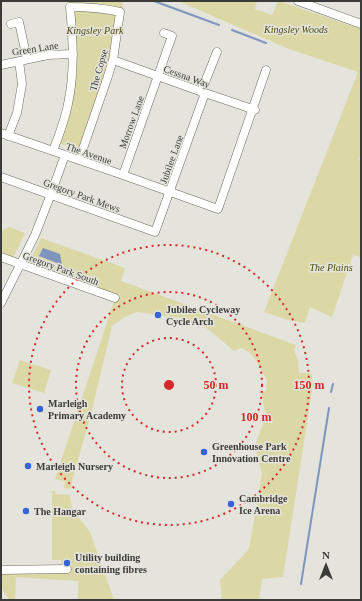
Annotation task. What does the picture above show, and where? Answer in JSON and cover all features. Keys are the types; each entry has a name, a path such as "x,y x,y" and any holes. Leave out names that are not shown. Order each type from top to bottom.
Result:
{"street":[{"path":"298,1 361,24"},
{"name":"The Copse","path":"54,151 69,102 72,84 73,54 70,8 83,7 120,12 113,60 79,160"},
{"path":"5,134 17,113 22,84 23,60 19,22 11,24"},
{"name":"Morrow Lane","path":"123,175 172,36 164,33"},
{"name":"Jubilee Lane","path":"155,232 170,192 216,52"},
{"name":"Green Lane","path":"1,64 48,55 73,54"},
{"name":"Cessna Way","path":"113,60 203,93 253,109"},
{"path":"253,109 266,70"},
{"name":"The Avenue","path":"5,134 218,209 253,109"},
{"path":"1,303 36,234 52,194 65,155"},
{"name":"Gregory Park Mews","path":"1,176 155,232"},
{"name":"Gregory Park South","path":"1,257 115,298"},
{"path":"1,570 56,566 67,570"}],"green space":[{"path":"67,1 123,1 122,10 87,4 67,4"},
{"name":"Kingsley Woods","path":"178,1 257,1 255,9 272,15 279,1 361,29 361,158 358,160 361,161 361,257 353,255 332,317 310,307 305,323 288,320 264,312 358,72 289,49"},
{"name":"Kingsley Park","path":"76,10 111,13 115,15 116,19 108,65 79,150 59,143 70,113 73,96 74,13"},
{"path":"9,227 25,233 13,258 1,254 1,231"},
{"path":"41,238 125,268 121,281 296,345 294,350 298,360 299,373 311,373 313,384 283,577 262,579 259,600 222,600 220,580 249,549 262,474 255,446 266,415 261,392 266,391 267,380 255,359 250,353 242,348 234,351 208,329 185,319 137,312 123,318 112,326 71,489 64,488 65,481 55,479 116,295 29,263"},
{"path":"20,360 51,370 44,393 12,383"},
{"path":"52,491 55,491 55,494 70,495 72,509 90,532 114,600 78,600 78,581 16,577 15,600 9,600 1,588 1,573 61,567 61,560 52,560"}],"water":[{"path":"43,248 60,254 62,265 39,256"}],"waterway":[{"path":"154,1 219,25"},
{"path":"232,30 266,43"},
{"path":"331,392 333,384"},
{"path":"301,584 329,408"}],"place":[{"name":"Jubilee Cycleway Cycle Arch","path":"158,315"},
{"name":"Marleigh Primary Academy","path":"40,409"},
{"name":"Greenhouse Park Innovation Centre","path":"204,452"},
{"name":"Marleigh Nursery","path":"28,466"},
{"name":"Cambridge Ice Arena","path":"231,504"},
{"name":"The Hangar","path":"26,511"},
{"name":"Utility building containing fibres","path":"67,563"}],"park label":[{"name":"The Plains","path":"331,267"}]}
